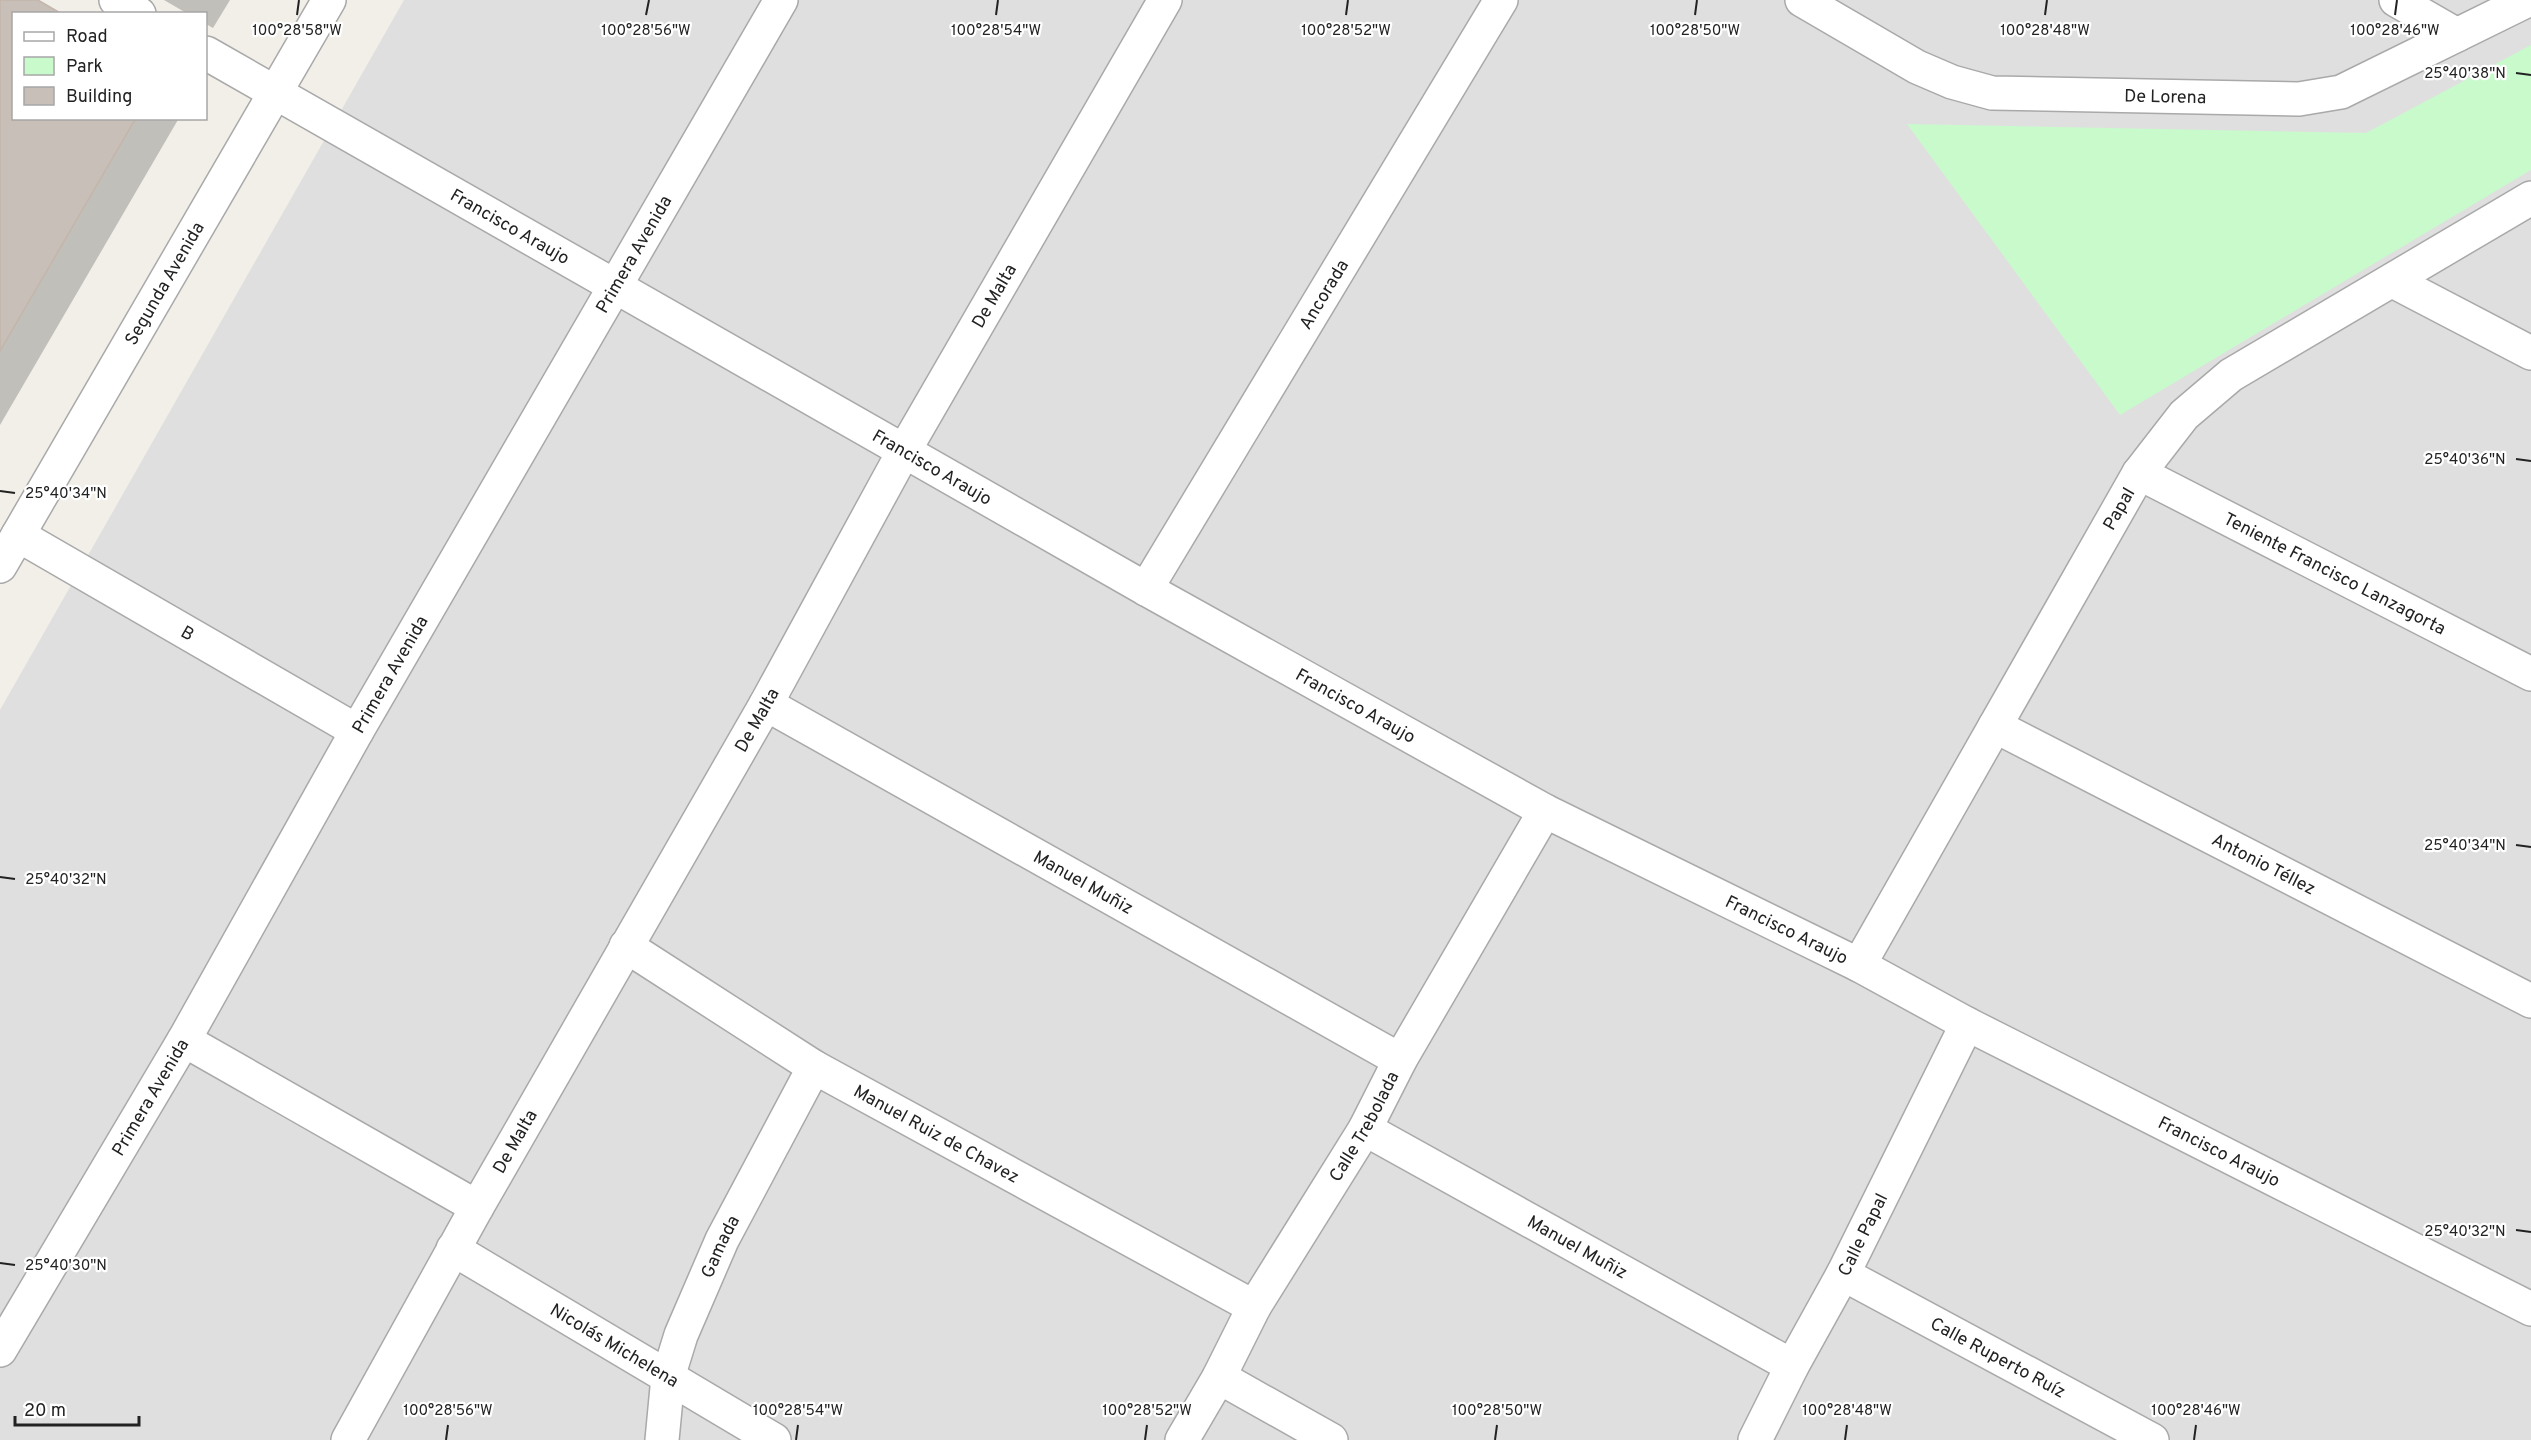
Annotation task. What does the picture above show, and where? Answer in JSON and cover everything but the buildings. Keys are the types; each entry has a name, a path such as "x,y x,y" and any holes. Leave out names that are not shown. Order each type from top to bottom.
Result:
{"street":[{"path":"116,0 136,12"},
{"name":"Segunda Avenida","path":"0,566 329,0"},
{"name":"Primera Avenida","path":"0,1350 184,1040 357,731 781,0"},
{"name":"De Malta","path":"348,1440 453,1249 766,704 904,452 1165,0"},
{"name":"Ancorada","path":"1146,589 1501,0"},
{"name":"De Lorena","path":"1803,0 1917,67 1952,82 1992,93 2299,99 2341,92 2528,0"},
{"path":"2396,0 2457,35"},
{"name":"Francisco Araujo","path":"207,53 904,452 1545,811 1859,965 1967,1024 2531,1309"},
{"name":"Papal","path":"1859,965 2139,473 2184,415 2232,375 2531,198"},
{"path":"2393,281 2531,353"},
{"name":"Teniente Francisco Lanzagorta","path":"2139,473 2531,674"},
{"name":"B","path":"18,535 357,731"},
{"name":"Manuel Muñiz","path":"766,704 1400,1060"},
{"name":"Antonio Téllez","path":"1995,726 2531,1001"},
{"name":"Calle Trebolada","path":"1182,1440 1219,1377 1254,1307 1365,1129 1400,1060 1545,811"},
{"name":"Manuel Ruiz de Chavez","path":"626,946 814,1066 1254,1307"},
{"name":"Calle Papal","path":"1755,1440 1791,1366 1843,1274 1967,1024"},
{"path":"184,1040 477,1207"},
{"name":"Gamada","path":"662,1440 668,1377 681,1335 722,1240 814,1066"},
{"name":"Manuel Muñiz","path":"1365,1129 1791,1366"},
{"name":"Nicolás Michelena","path":"453,1249 774,1440"},
{"name":"Calle Ruperto Ruíz","path":"1843,1274 2152,1440"},
{"path":"1219,1377 1331,1440"}],"shaded area":[{"path":"404,0 2531,0 2531,1440 0,1440 0,710"}],"green space":[{"path":"2531,45 2531,170 2120,415 1907,124 2366,133"}]}
